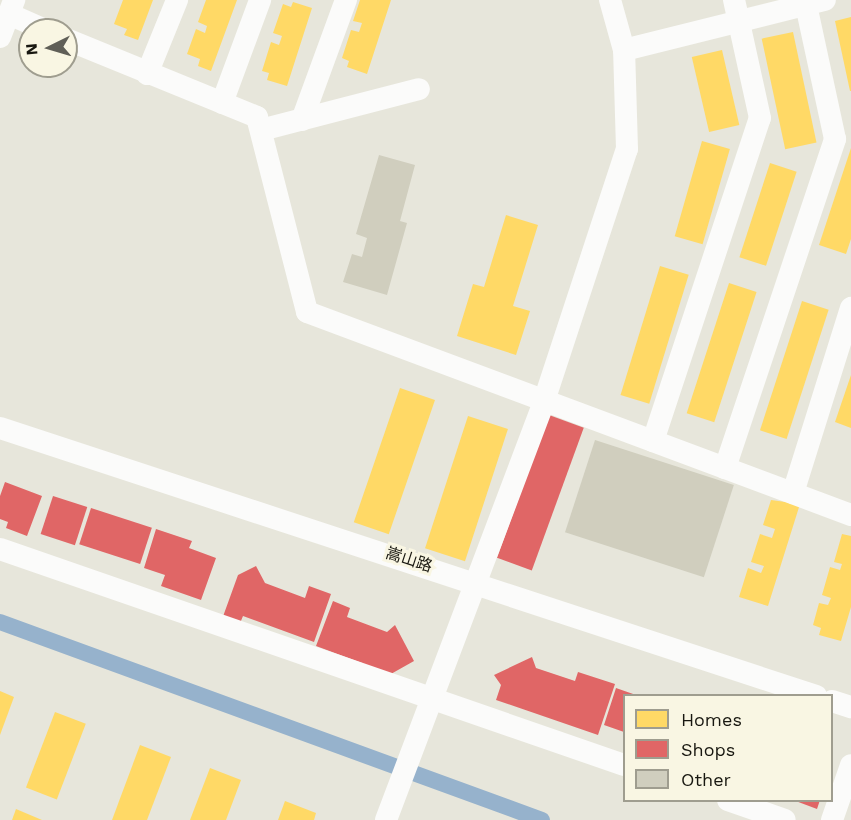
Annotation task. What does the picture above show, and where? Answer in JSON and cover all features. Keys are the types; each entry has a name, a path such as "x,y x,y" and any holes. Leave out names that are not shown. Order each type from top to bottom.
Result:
{"street":[{"path":"147,74 177,0"},
{"path":"222,103 260,0"},
{"path":"302,120 346,0"},
{"path":"386,820 544,401 627,149 624,50 610,0"},
{"path":"624,50 736,11 812,2 836,139 725,468"},
{"path":"0,37 11,7 27,18"},
{"path":"653,441 760,118 736,11"},
{"path":"78,44 257,117 307,312 851,515"},
{"path":"261,130 419,89"},
{"path":"793,493 851,308"},
{"name":"嵩山路","path":"0,428 476,582 810,694"},
{"path":"0,549 623,765"},
{"path":"833,702 851,707"},
{"path":"832,820 851,765"},
{"path":"731,802 785,820"}],"building: Homes":[{"path":"123,0 153,0 138,40 124,35 127,29 114,24"},
{"path":"206,0 237,0 211,71 198,66 200,59 187,54 196,29 205,33 207,26 198,22"},
{"path":"360,0 391,0 367,74 347,67 349,61 342,58 351,30 359,32 362,23 353,21"},
{"path":"293,2 312,8 287,86 267,80 269,73 262,71 271,42 279,45 282,36 273,33 283,4 291,7"},
{"path":"851,17 851,91 850,91 835,21"},
{"path":"793,32 816,143 785,149 762,39"},
{"path":"722,50 739,125 709,132 692,57"},
{"path":"702,141 730,149 703,244 675,236"},
{"path":"851,148 851,239 846,254 819,245"},
{"path":"770,163 797,172 766,266 739,257"},
{"path":"506,215 538,225 513,306 530,311 516,355 457,336 473,284 484,287"},
{"path":"660,266 689,275 649,404 621,395"},
{"path":"729,283 757,292 714,422 687,413"},
{"path":"802,301 829,310 787,439 760,430"},
{"path":"851,375 851,428 835,422"},
{"path":"400,388 435,400 389,534 354,522"},
{"path":"468,416 508,429 465,561 425,548"},
{"path":"771,500 800,504 768,606 739,597 748,568 761,573 764,566 751,562 760,534 772,538 775,529 763,525"},
{"path":"842,534 851,536 851,607 841,641 819,635 821,628 813,625 819,603 828,605 831,598 822,595 830,567 840,570 842,564 834,562"},
{"path":"0,691 14,697 0,735"},
{"path":"55,712 86,724 57,799 26,788"},
{"path":"140,745 171,757 147,820 112,820"},
{"path":"210,768 241,780 226,820 190,820"},
{"path":"285,801 316,813 314,820 278,820"},
{"path":"16,809 42,820 12,820"}],"building: Shops":[{"path":"549,415 584,428 532,570 497,558"},
{"path":"5,482 42,496 27,536 6,528 8,522 0,519 0,496"},
{"path":"53,496 87,507 75,545 41,534"},
{"path":"91,508 152,528 140,564 79,544"},
{"path":"156,529 192,541 189,548 216,558 201,600 161,586 165,575 144,568"},
{"path":"256,566 265,583 305,598 309,586 331,594 314,642 243,616 238,628 221,622 238,575"},
{"path":"333,601 350,608 347,617 387,632 395,625 414,661 382,679 362,663 316,646"},
{"path":"532,657 536,668 575,681 578,672 615,684 598,735 496,700 501,685 494,675"},
{"path":"616,688 633,694 623,694 623,732 604,725"},
{"path":"798,802 819,802 817,809"}],"building: Other":[{"path":"379,155 415,165 400,221 407,223 387,295 343,282 352,254 362,257 367,238 356,234"},
{"path":"595,440 734,485 704,577 565,532"}],"waterway":[{"path":"0,622 542,820"}]}
